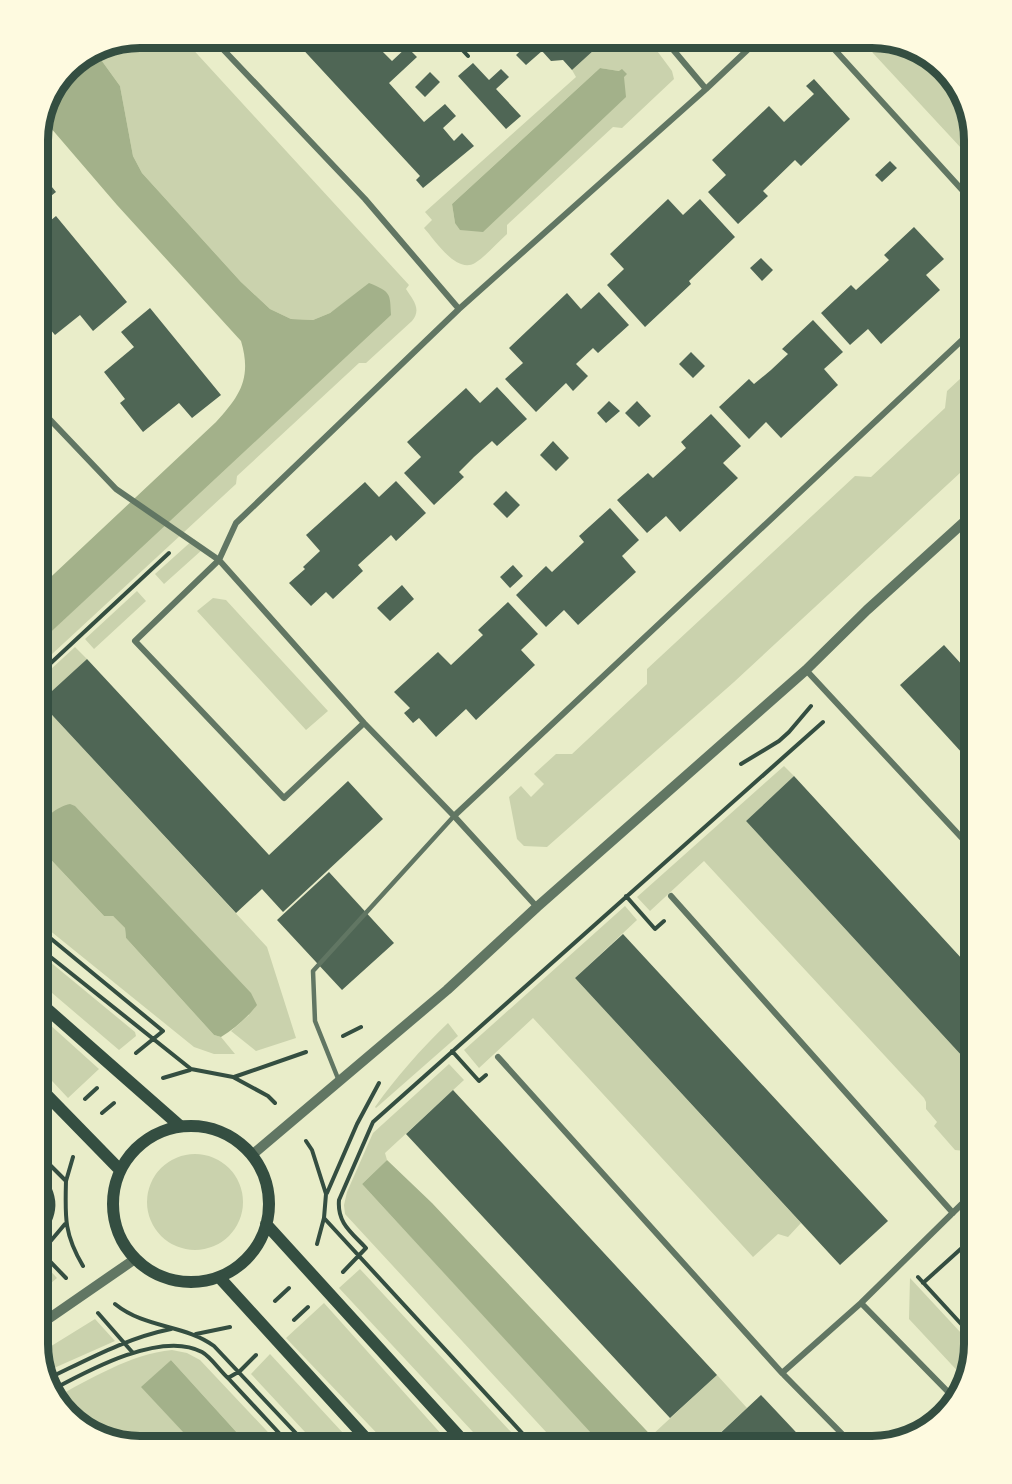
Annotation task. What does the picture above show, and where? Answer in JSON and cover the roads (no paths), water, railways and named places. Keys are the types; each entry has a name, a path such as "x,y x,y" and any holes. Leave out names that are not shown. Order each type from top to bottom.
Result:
{"main road":[{"path":"48,1010 180,1126"},
{"path":"48,1096 120,1170"},
{"path":"180,1126 207,1127 231,1137 252,1155 264,1176 269,1200 266,1224 256,1247 240,1265 219,1277 197,1282 174,1280 153,1273 135,1259 118,1232 112,1201 120,1170 135,1149 155,1134 180,1126"},
{"path":"266,1224 459,1436"},
{"path":"219,1277 364,1436"}],"street":[{"path":"222,48 365,199 459,309"},
{"path":"672,48 706,89"},
{"path":"364,723 284,798 135,641 219,560 236,524 459,309 749,48"},
{"path":"833,48 964,191"},
{"path":"454,816 964,340"},
{"path":"48,418 116,489 219,560 364,723 454,816 537,907"},
{"path":"252,1155 294,1122 447,990 537,907 806,670 867,610 964,523"},
{"path":"806,670 964,839"},
{"path":"671,896 953,1213"},
{"path":"498,1057 782,1373 844,1436"},
{"path":"782,1373 861,1303 964,1202"},
{"path":"48,1319 135,1259"},
{"path":"861,1303 950,1393"}],"lane":[{"path":"339,1083 315,1021 313,971 454,816"}]}
